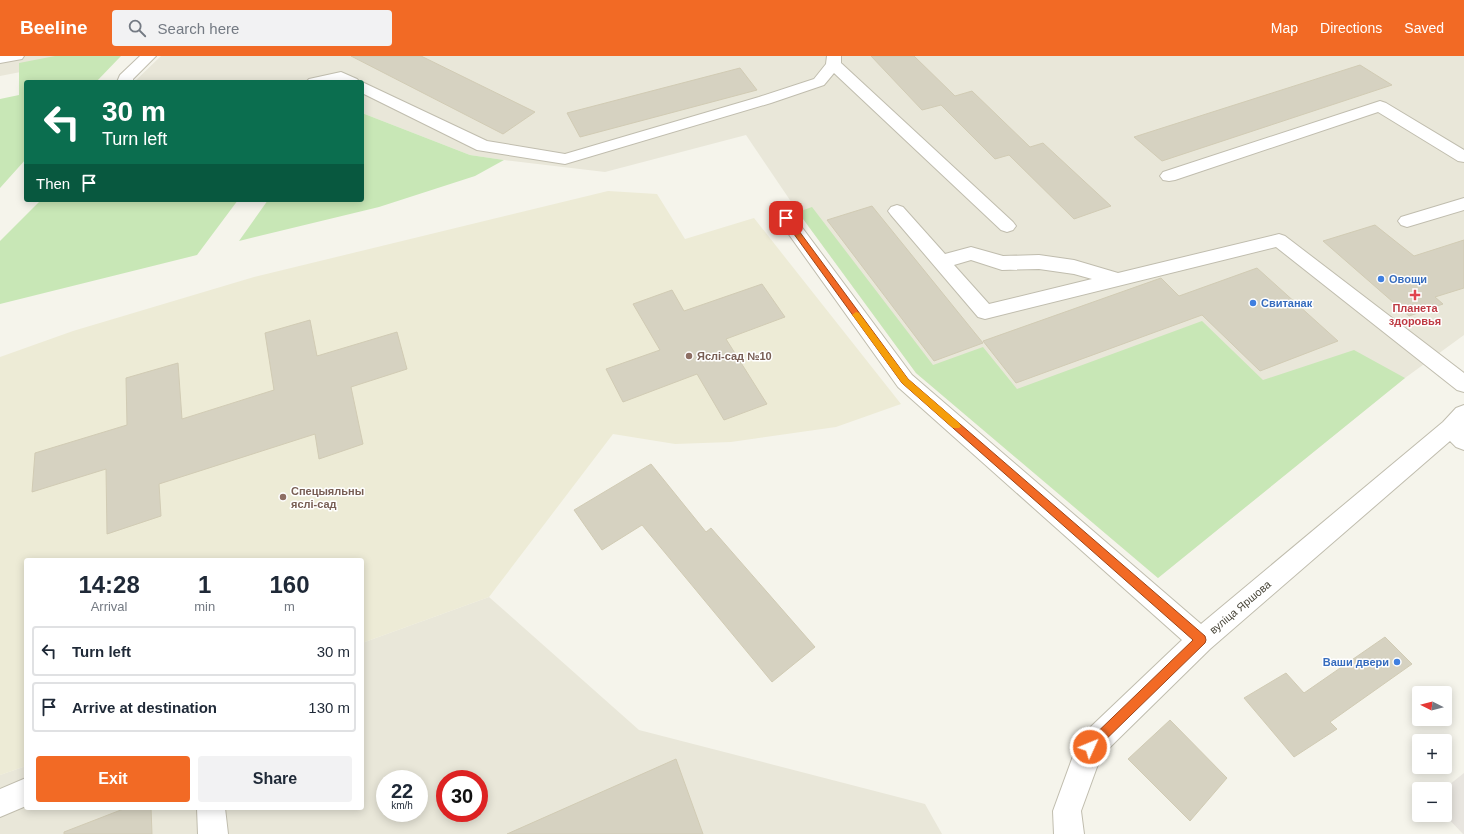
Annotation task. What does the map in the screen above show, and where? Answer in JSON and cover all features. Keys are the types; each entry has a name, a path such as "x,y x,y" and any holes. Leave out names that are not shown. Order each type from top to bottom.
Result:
{"street":[{"path":"0,60 18,56"},
{"path":"125,80 125,78 149,56"},
{"path":"364,88 482,146 565,159 765,100 819,82 834,60 1007,226"},
{"path":"323,80 341,76 348,80"},
{"path":"1169,176 1380,106 1464,157"},
{"path":"1407,221 1464,204"},
{"path":"898,211 985,312 1280,240 1464,384"},
{"path":"786,218 905,381 1201,640"},
{"path":"941,262 971,253 1002,263 1039,262 1074,267 1118,279"},
{"name":"вуліца Яршова","path":"1069,834 1067,811 1090,747 1201,640 1460,428"},
{"path":"0,803 24,793"},
{"path":"211,810 213,834"}],"shaded area":[{"path":"0,56 103,56 0,76"},
{"path":"161,56 1464,56 1464,335 1405,378 1158,578 916,373 798,212 746,135 605,172 470,155 364,114 364,80 136,80"},
{"name":"Спецыяльны яслі-сад","path":"608,191 657,194 685,239 754,218 901,404 836,427 731,442 675,444 613,434 489,597 364,642 364,558 24,558 24,767 0,775 0,357 73,331 254,277"},
{"path":"489,597 639,730 925,804 942,834 0,834 0,775 24,767 24,810 364,810 364,642"},
{"path":"1464,773 1464,834 1452,822 1452,783"}],"green space":[{"path":"55,56 121,56 98,80 24,80 24,161 0,188 0,99 19,95 19,63"},
{"path":"364,114 470,155 504,160 475,176 379,207 239,241 267,202 364,202"},
{"path":"39,202 237,202 197,255 0,304 0,241"},
{"path":"812,207 933,365 983,347 1017,389 1202,321 1263,380 1354,350 1405,378 1158,578 916,373 798,212"}],"building":[{"path":"351,56 421,56 535,112 503,134"},
{"path":"871,56 914,56 955,96 972,91 1030,147 1043,143 1111,206 1074,219 1009,155 995,159 941,105 922,110"},
{"path":"1360,65 1392,85 1162,161 1134,137"},
{"path":"740,68 757,90 580,137 567,113"},
{"path":"872,206 983,343 934,361 827,220"},
{"path":"1375,225 1414,256 1464,240 1464,288 1435,297 1443,304 1409,316 1323,241"},
{"path":"1257,268 1338,341 1260,371 1202,315 1016,383 983,341 1161,278 1179,296"},
{"name":"Яслі-сад №10","path":"762,284 785,317 726,339 767,404 724,420 697,374 623,402 606,369 660,350 633,304 672,290 684,311"},
{"path":"310,320 317,356 397,332 407,369 351,387 363,444 319,459 315,434 159,484 161,516 107,534 106,469 32,492 35,453 127,425 126,378 178,363 182,419 274,390 265,333"},
{"path":"651,464 706,532 711,528 815,647 772,682 642,525 602,550 574,510"},
{"path":"1385,637 1412,664 1330,722 1337,729 1294,757 1244,698 1286,673 1304,693"},
{"path":"1170,720 1227,778 1190,821 1128,759"},
{"path":"676,759 703,834 507,834"},
{"path":"121,810 151,810 152,834 64,834 64,832"}],"slow traffic":[{"path":"856,315 905,381 956,426"}],"place":[{"name":"Овощи","path":"1381,279"},
{"name":"Планета здоровья","path":"1415,295"},
{"name":"Свитанак","path":"1253,303"},
{"name":"Яслі-сад №10","path":"689,356"},
{"name":"Спецыяльны яслі-сад","path":"283,497"},
{"name":"Ваши двери","path":"1397,662"}],"route":[{"path":"786,218 905,381 1201,640 1090,747"}]}
